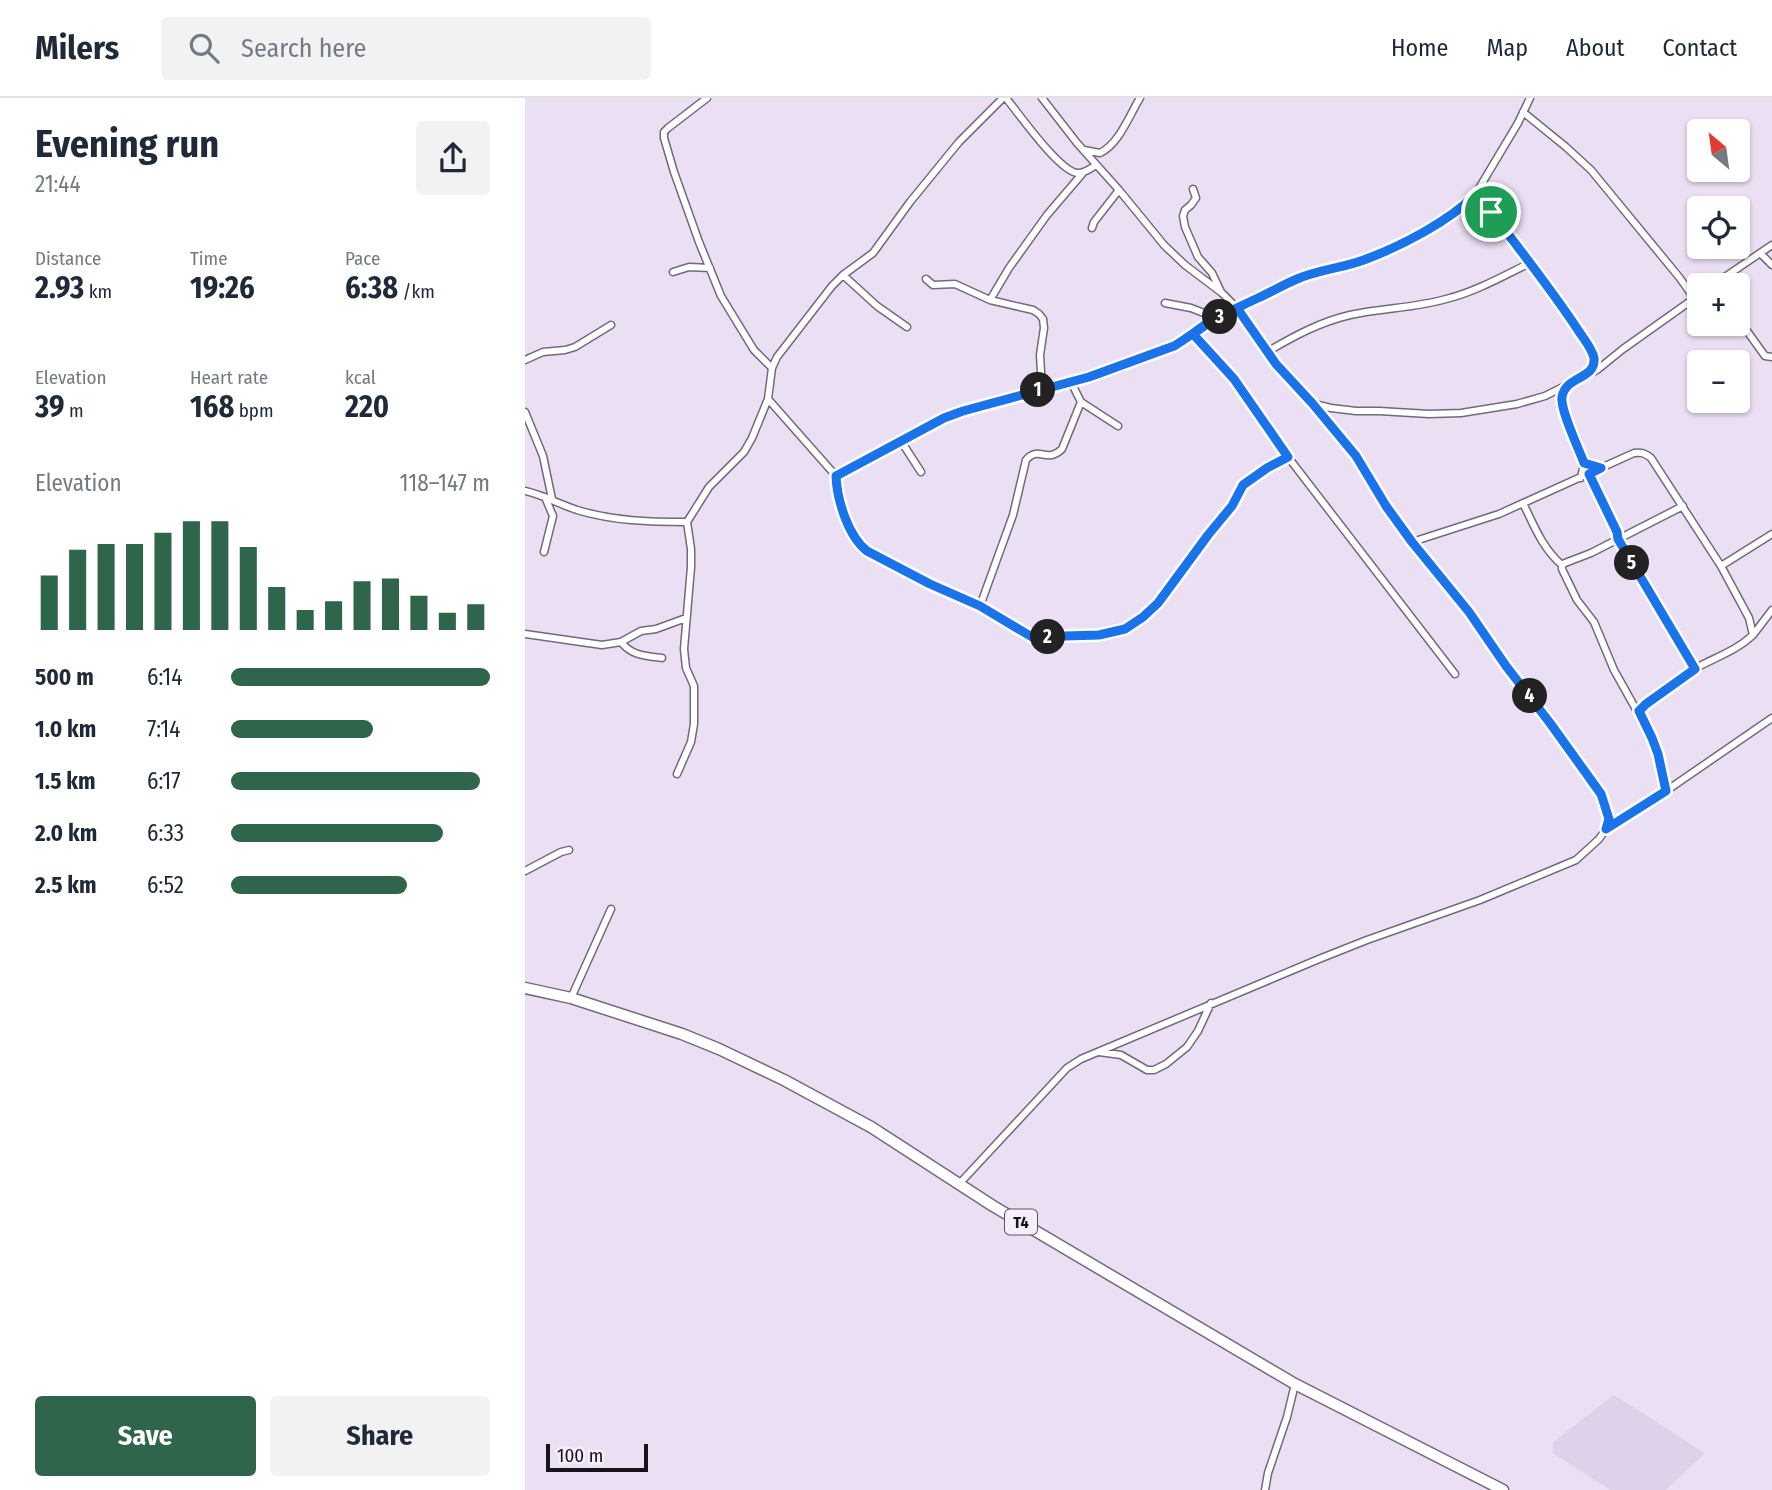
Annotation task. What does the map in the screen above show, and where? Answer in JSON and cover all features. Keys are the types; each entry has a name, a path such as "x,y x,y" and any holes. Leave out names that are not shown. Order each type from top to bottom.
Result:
{"highway":[{"name":"T4","path":"525,988 571,998 682,1034 784,1080 871,1127 993,1206 1295,1384 1503,1490"}],"street":[{"path":"707,98 668,128 664,132 664,138 678,183 721,296 754,350 772,368"},
{"path":"677,774 691,742 694,724 694,686 686,668 684,649 691,567 687,522 709,487 744,452 753,438 768,399 772,368 777,357 843,275 873,253 910,201 959,142 1005,98 1062,165 1074,173 1082,174"},
{"path":"1042,98 1164,245 1237,308 1287,377 1356,456 1386,506 1412,542 1469,612 1601,794 1609,819 1606,829"},
{"path":"1082,149 1100,153 1109,147 1140,98"},
{"path":"836,476 963,411 1097,375 1148,357 1174,346 1217,318 1296,280 1369,258 1425,231 1453,214 1475,195 1530,98"},
{"path":"1524,112 1591,170 1687,286"},
{"path":"990,300 1047,215 1082,174 1097,164"},
{"path":"1193,189 1196,198 1185,210 1185,227 1198,257 1212,273 1221,293"},
{"path":"1092,228 1119,190"},
{"path":"1475,195 1559,301 1590,349 1594,358 1588,373"},
{"path":"1731,273 1772,245"},
{"path":"1760,253 1772,265"},
{"path":"1267,352 1322,323 1352,314 1446,299 1475,289 1530,263"},
{"path":"673,272 688,267 710,268"},
{"path":"843,275 877,306 907,327"},
{"path":"926,279 933,285 962,286 990,300 1033,310 1039,314 1044,328 1040,355 1042,389"},
{"path":"997,288 1001,303"},
{"path":"1165,303 1191,308 1217,318"},
{"path":"1312,403 1356,411 1429,415 1517,404 1545,396 1605,364 1687,303"},
{"path":"525,360 543,352 575,347 611,325"},
{"path":"1193,334 1234,379 1288,457 1455,674"},
{"path":"1750,335 1765,356 1772,357"},
{"path":"1071,382 1081,402 1118,426"},
{"path":"1570,383 1561,400 1584,463 1585,476 1638,575 1695,669"},
{"path":"1545,396 1561,400"},
{"path":"768,399 836,476 842,508 859,544 867,551 930,584 980,606 1032,637 1099,635 1125,629 1143,617 1158,603 1232,506 1243,485 1288,457"},
{"path":"980,606 1013,515 1026,460 1032,454 1051,456 1062,449 1081,402"},
{"path":"525,412 543,456 552,516 544,552"},
{"path":"901,441 921,472"},
{"path":"1412,542 1480,521 1641,452 1650,457 1721,566 1749,618 1753,635"},
{"path":"1584,463 1601,468"},
{"path":"525,491 574,509 625,520 687,522"},
{"path":"1523,503 1550,554 1562,565 1565,578 1577,600 1594,622 1627,694 1639,711 1658,754 1666,791"},
{"path":"1562,565 1683,506"},
{"path":"1721,566 1772,534"},
{"path":"1639,711 1695,669 1728,653 1753,635 1772,610"},
{"path":"525,634 602,646 621,642 641,631 656,629 686,618"},
{"path":"621,642 626,649 634,653 662,657"},
{"path":"960,1183 1067,1068 1080,1059 1367,940 1516,886 1576,860 1606,829 1772,718"},
{"path":"525,872 569,850"},
{"path":"571,998 611,909"},
{"path":"1097,1052 1121,1055 1147,1070 1154,1070 1187,1047 1211,1003"},
{"path":"1265,1490 1295,1384"}],"shaded area":[{"path":"1614,1395 1705,1453 1666,1490 1610,1490 1553,1453 1553,1442"}],"route":[{"path":"1491,212 1475,195 1463,207 1425,231 1369,258 1296,280 1237,308 1217,318 1207,324 1185,340 1174,346 1089,377 944,418 836,476 837,492 853,534 867,551 930,584 980,606 1032,637 1099,635 1125,629 1158,603 1232,506 1243,485 1288,457 1234,379 1193,334 1207,324 1237,308 1276,364 1356,456 1386,506 1412,542 1469,612 1601,794 1609,819 1606,829 1666,791 1658,754 1639,711 1695,669 1618,539 1589,474 1601,468 1584,463 1561,400 1570,383 1588,373 1593,365 1594,358 1590,349 1559,301 1491,212"}]}
